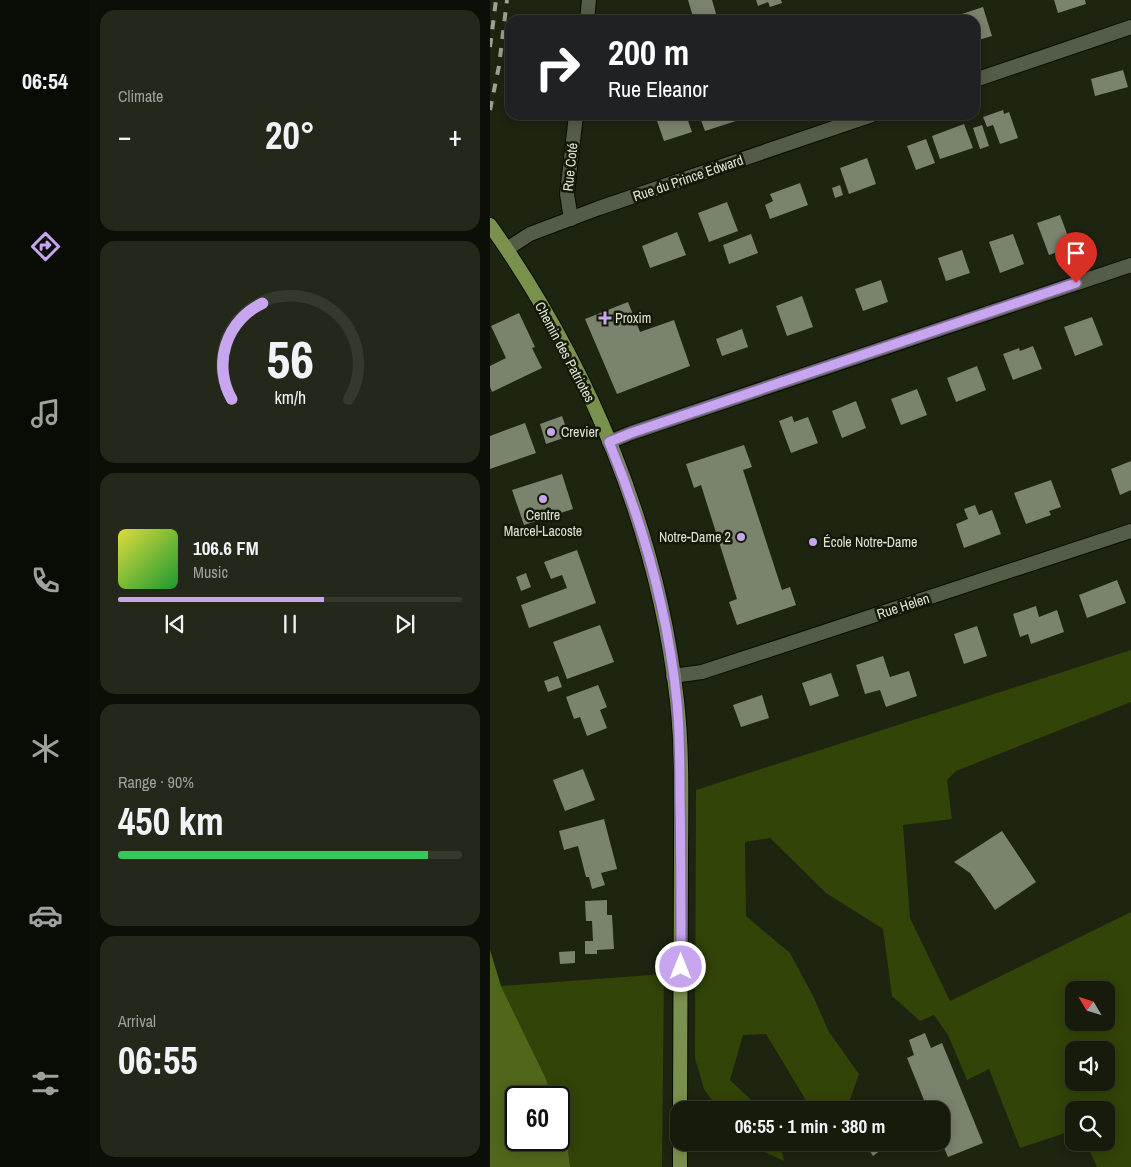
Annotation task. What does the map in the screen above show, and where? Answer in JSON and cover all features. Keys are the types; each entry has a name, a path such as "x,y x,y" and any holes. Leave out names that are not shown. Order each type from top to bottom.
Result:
{"main road":[{"name":"Chemin des Patriotes","path":"490,225 556,329 580,374 625,481 642,532 664,625 674,676 679,732 681,815 680,1101"},
{"path":"680,1151 680,1167"}],"street":[{"path":"588,15 589,0"},
{"path":"980,78 1131,27"},
{"name":"Rue Coté","path":"571,219 567,194 575,120"},
{"name":"Rue du Prince Edward","path":"507,249 530,234 858,120"},
{"path":"609,442 1131,265"},
{"name":"Rue Helen","path":"674,676 702,672 1131,531"}],"shaded area":[{"path":"1131,650 1131,702 956,771 947,780 952,819 903,825 910,918 950,1001 1131,912 1131,1167 1097,1167 1090,1151 1115,1151 1115,1101 1065,1101 1065,1133 1020,1148 989,1069 967,1080 948,1035 934,1015 920,1021 892,996 883,929 826,893 770,838 745,842 746,916 790,953 813,996 829,1032 859,1074 849,1101 806,1101 766,1034 743,1035 730,1080 752,1101 713,1101 704,1089 695,1058 696,790"},
{"path":"490,950 501,986 548,1086 505,1086 505,1151 568,1151 570,1167 490,1167"},
{"path":"664,974 662,1167 570,1167 568,1151 570,1151 570,1086 548,1086 501,986"},
{"path":"762,1151 782,1151 784,1161"}],"building":[{"path":"688,0 712,0 716,15 692,15"},
{"path":"756,0 781,0 782,3 770,7 768,2 758,6"},
{"path":"1054,0 1085,0 1086,4 1058,13"},
{"path":"983,7 992,36 980,40 980,15 959,15"},
{"path":"1123,70 1128,87 1095,96 1091,79"},
{"path":"1003,110 1004,114 1009,112 1018,138 1000,144 993,125 987,127 983,117"},
{"path":"657,120 688,120 692,132 664,141"},
{"path":"701,120 739,120 705,131"},
{"path":"964,124 973,148 940,159 932,136"},
{"path":"982,125 989,146 980,149 973,128"},
{"path":"926,139 935,163 916,170 907,146"},
{"path":"867,158 876,184 849,194 840,168"},
{"path":"800,183 808,205 770,219 765,205 773,201 770,194"},
{"path":"840,185 843,195 835,198 832,188"},
{"path":"727,202 738,231 709,242 698,213"},
{"path":"1060,215 1072,247 1049,255 1037,223"},
{"path":"677,232 686,255 650,268 642,246"},
{"path":"751,234 758,253 729,264 723,245"},
{"path":"1013,234 1024,264 1000,273 989,242"},
{"path":"962,250 970,273 946,281 938,258"},
{"path":"881,280 888,302 863,311 855,289"},
{"path":"802,296 813,327 787,336 776,306"},
{"path":"628,302 640,332 674,320 690,366 617,394 585,319"},
{"path":"519,313 535,347 532,348 542,368 492,392 490,387 490,366 506,358 491,326"},
{"path":"1092,317 1103,345 1075,356 1064,327"},
{"path":"742,329 748,347 722,356 716,339"},
{"path":"1033,346 1042,369 1013,380 1003,354 1019,348 1020,351"},
{"path":"977,366 986,390 956,402 947,378"},
{"path":"917,389 927,415 901,425 891,399"},
{"path":"856,401 866,428 842,438 832,411"},
{"path":"562,416 569,436 546,444 540,424"},
{"path":"792,416 794,422 808,417 818,443 791,453 779,421"},
{"path":"525,423 536,453 490,469 490,436"},
{"name":"Notre-Dame 2","path":"744,445 752,467 743,470 782,590 790,587 796,605 737,625 729,602 737,599 701,485 694,488 686,464"},
{"path":"1131,461 1131,490 1120,495 1111,469"},
{"name":"Centre Marcel-Lacoste","path":"562,474 573,509 524,525 512,490"},
{"path":"1051,480 1061,507 1049,511 1051,515 1026,524 1014,493"},
{"path":"975,505 979,515 992,510 1001,534 964,548 956,524 968,519 964,509"},
{"path":"577,550 596,603 529,628 521,605 567,588 562,575 551,579 544,562"},
{"path":"526,573 531,587 521,591 516,577"},
{"path":"1117,580 1126,603 1087,618 1079,595"},
{"path":"1036,606 1039,617 1057,610 1064,632 1031,644 1028,634 1020,637 1013,614"},
{"path":"600,625 614,662 567,679 553,642"},
{"path":"977,626 987,656 964,664 954,634"},
{"path":"883,656 890,677 909,671 917,696 886,707 880,690 865,694 856,665"},
{"path":"831,673 839,696 810,706 802,683"},
{"path":"558,676 562,687 548,692 544,681"},
{"path":"598,685 607,707 600,710 607,728 587,736 580,717 574,719 566,697"},
{"path":"762,695 769,718 741,727 733,705"},
{"path":"583,769 595,800 565,811 553,780"},
{"path":"604,819 617,869 601,873 605,885 592,889 589,877 586,877 578,846 564,850 559,831"},
{"path":"1002,831 1036,882 995,910 970,873 954,862"},
{"path":"607,900 607,915 612,915 614,949 597,950 597,954 585,954 585,941 593,941 592,921 586,921 585,901"},
{"path":"575,951 575,963 560,964 559,952"},
{"path":"925,1033 931,1048 942,1043 983,1143 948,1157 945,1151 950,1151 950,1101 924,1101 907,1058 914,1055 909,1040"},
{"path":"870,1151 879,1151 873,1156"}],"railway":[{"path":"490,47 496,0"},
{"path":"505,15 507,0"},
{"path":"490,110 499,66 505,16"}],"place":[{"name":"Proxim","path":"605,318"},
{"name":"Crevier","path":"551,432"},
{"name":"Centre Marcel-Lacoste","path":"543,499"},
{"name":"Notre-Dame 2","path":"741,537"},
{"name":"École Notre-Dame","path":"813,542"}],"route":[{"path":"681,967 679,732 674,676 655,581 642,532 625,481 609,442 1076,283"}]}
